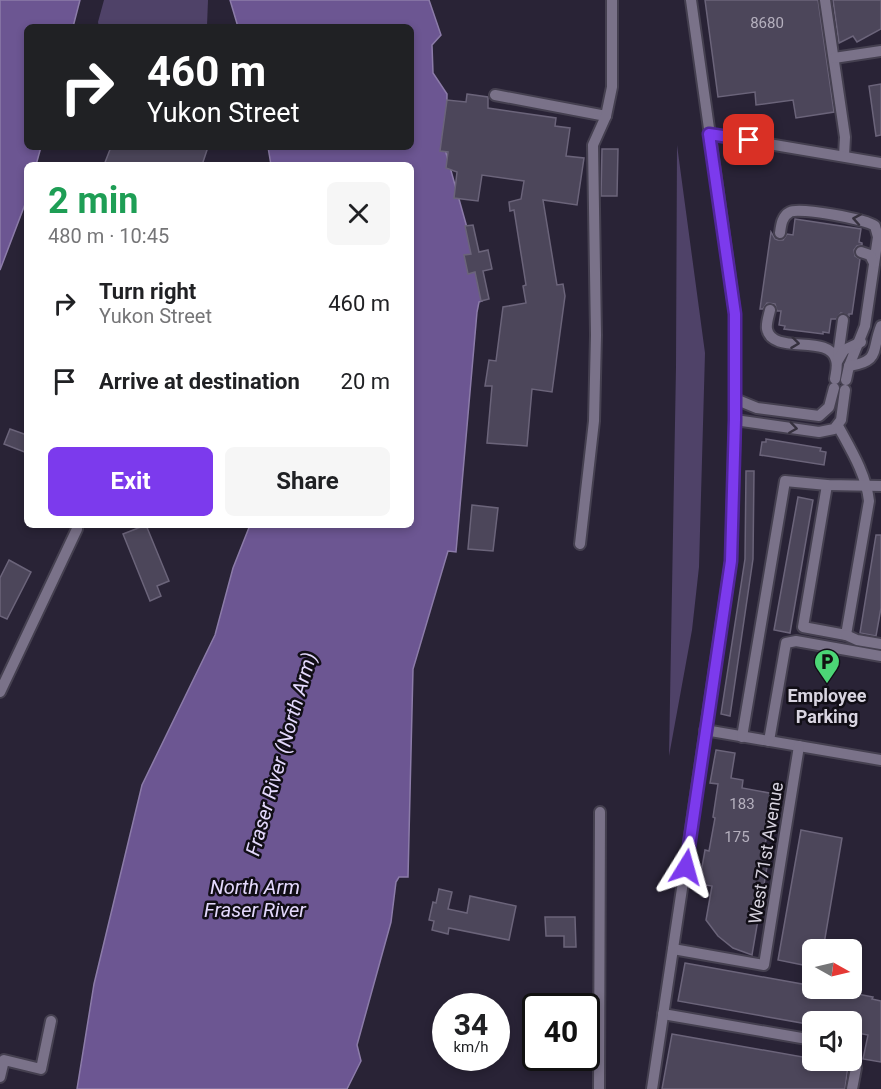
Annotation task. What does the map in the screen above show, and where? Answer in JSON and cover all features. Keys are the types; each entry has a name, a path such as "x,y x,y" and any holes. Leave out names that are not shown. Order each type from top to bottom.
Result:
{"street":[{"path":"579,544 594,421 596,335 593,145 606,116 612,87 612,0"},
{"path":"652,1089 731,561 735,420 734,299 691,0"},
{"path":"825,0 846,137 844,156"},
{"path":"834,58 881,51"},
{"path":"495,95 606,116"},
{"path":"709,134 881,163"},
{"path":"735,399 757,408 819,416 829,407 865,326 878,237 875,226 870,222 797,210 783,219 780,233"},
{"path":"861,252 870,255 874,263"},
{"path":"735,420 819,432 834,429 841,420 840,384 833,352 825,347 777,340 767,328 770,310"},
{"path":"837,362 843,320"},
{"path":"837,362 844,350 879,330"},
{"path":"849,366 866,364 870,360 879,330"},
{"path":"838,426 867,485 869,501 846,635"},
{"path":"742,737 785,481 827,485 881,486"},
{"path":"827,485 804,627 881,644"},
{"path":"0,692 77,529"},
{"path":"769,741 786,643 796,641 881,656"},
{"path":"705,730 881,760"},
{"name":"West 71st Avenue","path":"673,949 764,965 799,746"},
{"path":"599,1089 600,812"},
{"path":"663,1014 802,1038"},
{"path":"0,1077 2,1059 41,1069 51,1021"},
{"path":"852,1089 855,1071"}],"shaded area":[{"path":"104,0 208,0 207,24 98,24"},
{"path":"677,145 705,353 699,567 692,630 669,756 676,367"}],"water":[{"path":"0,0 80,0 74,24 24,24 24,150 40,150 37,162 24,162 24,207 0,270"},
{"name":"North Arm Fraser River","path":"230,0 429,0 441,35 432,45 433,73 447,94 446,153 466,224 482,301 479,302 477,312 456,552 448,551 413,669 408,877 399,877 396,882 391,922 357,1045 361,1061 347,1089 77,1089 94,984 142,785 215,635 233,568 249,528 414,528 414,162 270,162 268,150 414,150 414,24 237,24"}],"building":[{"path":"705,0 818,0 834,112 796,118 793,100 756,105 755,92 718,97"},
{"path":"833,0 881,0 881,29 857,42 853,36 839,43"},
{"path":"881,84 881,135 876,136 869,86"},
{"path":"467,94 488,97 488,108 556,118 555,126 570,128 566,156 584,158 577,205 543,200 557,285 563,284 565,296 552,392 532,389 527,446 487,443 492,386 485,386 489,360 496,361 503,307 526,303 523,286 526,285 514,210 510,211 509,202 521,199 524,181 482,175 478,201 454,198 457,172 446,168 448,152 440,151 447,100 466,102"},
{"path":"602,149 618,149 617,196 601,196"},
{"path":"110,150 207,150 203,162 105,162"},
{"path":"795,219 861,229 859,242 862,245 857,246 854,250 855,256 860,259 852,314 849,316 841,313 836,319 831,319 829,333 784,329 785,326 779,325 781,311 777,311 775,304 767,303 763,309 760,309 771,232 778,240 783,240 787,234 793,235"},
{"path":"473,225 479,252 488,250 492,269 483,271 489,299 481,301 475,272 468,274 464,255 471,254 465,226"},
{"path":"10,429 24,434 24,452 4,444"},
{"path":"766,439 821,448 820,451 826,452 824,465 760,455 762,442 766,442"},
{"path":"746,471 754,471 753,559 730,716 721,714 745,559"},
{"path":"798,497 813,500 790,633 774,630"},
{"path":"472,505 498,508 493,551 468,549"},
{"path":"138,528 147,528 169,581 157,586 161,596 150,601 123,534"},
{"path":"876,535 881,535 881,608 876,636 860,633"},
{"path":"9,560 31,572 7,619 0,616 0,578"},
{"path":"716,750 735,753 731,778 743,780 742,788 775,794 762,860 768,861 752,955 733,948 718,936 706,920 712,886 699,884 705,850 709,851 715,818 713,817 718,784 710,783"},
{"path":"801,830 842,838 825,939 802,939 802,965 778,960"},
{"path":"439,889 452,892 448,909 467,913 470,896 516,906 509,940 449,928 448,934 432,930 434,921 429,920"},
{"path":"545,917 575,917 576,947 564,947 564,936 546,936"},
{"path":"685,963 802,984 802,999 862,999 862,995 873,997 872,999 881,1001 881,1062 863,1059 868,1035 862,1034 862,1011 802,1011 802,1023 678,1001"},
{"path":"672,1034 802,1057 802,1071 847,1071 845,1089 662,1089"}],"place":[{"name":"Employee Parking","path":"827,685"}],"route":[{"path":"686,867 731,561 735,314 709,134 749,140"}],"water label":[{"name":"Fraser River (North Arm)","path":"281,754"}]}
